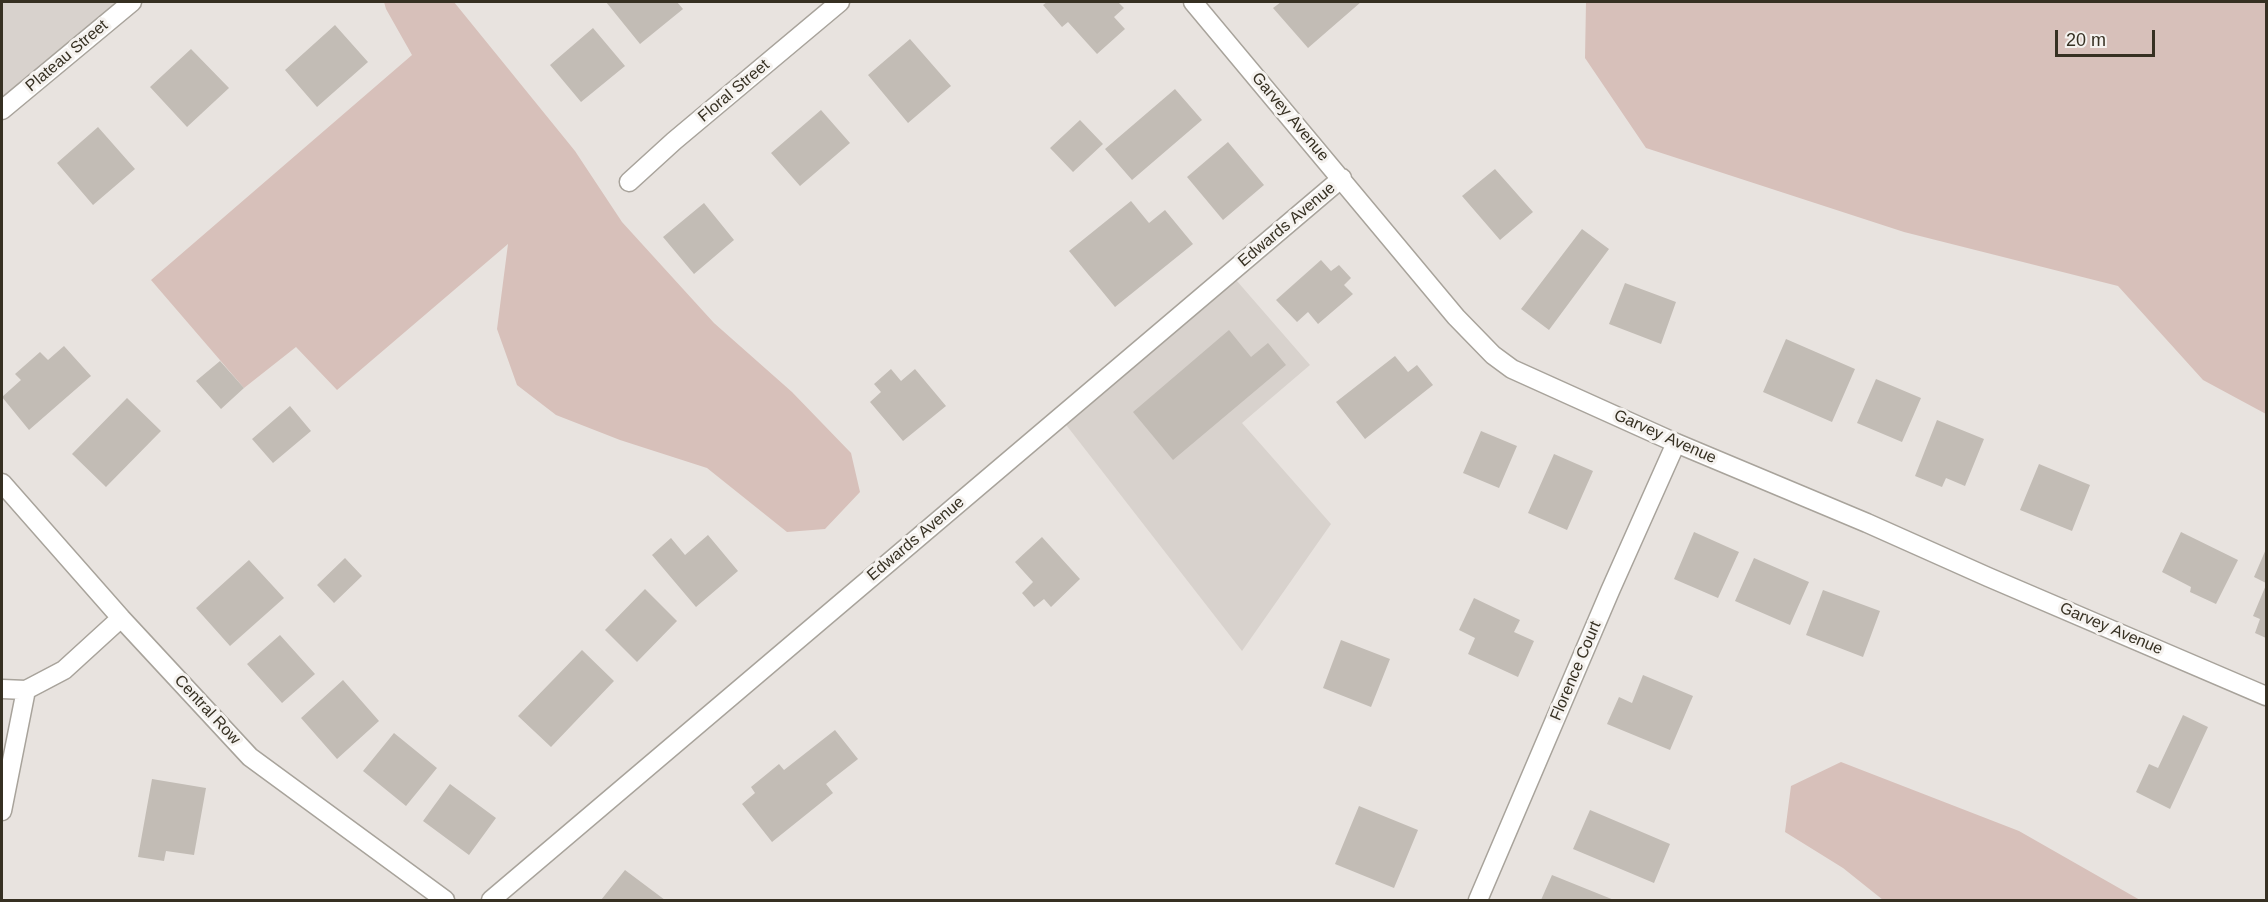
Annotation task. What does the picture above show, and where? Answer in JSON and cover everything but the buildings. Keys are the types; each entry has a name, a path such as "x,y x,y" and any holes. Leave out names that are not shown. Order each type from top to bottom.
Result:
{"street":[{"name":"Plateau Street","path":"2,110 132,2"},
{"name":"Floral Street","path":"629,182 674,141 840,2"},
{"name":"Garvey Avenue","path":"1193,2 1456,317 1493,356 1512,369 1676,443 2266,696"},
{"name":"Edwards Avenue","path":"490,900 1342,178"},
{"name":"Florence Court","path":"1478,900 1676,443"},
{"name":"Central Row","path":"2,483 121,618 250,757 445,900"},
{"path":"2,689 26,690 64,670 121,618"},
{"path":"2,811 26,690"}],"shaded area":[{"path":"2,2 132,2 2,110"},
{"path":"384,2 454,2 575,151 622,222 714,323 792,392 851,453 860,492 825,529 787,532 707,468 620,440 556,415 517,385 497,329 508,244 337,390 296,347 244,388 151,280 412,55"},
{"path":"1586,2 2266,2 2266,414 2203,380 2118,286 1904,232 1646,148 1585,58"},
{"path":"1230,273 1310,365 1242,423 1331,524 1242,651 1060,417"},
{"path":"1841,762 2019,831 2140,900 1883,900 1843,868 1785,832 1791,786"}]}
